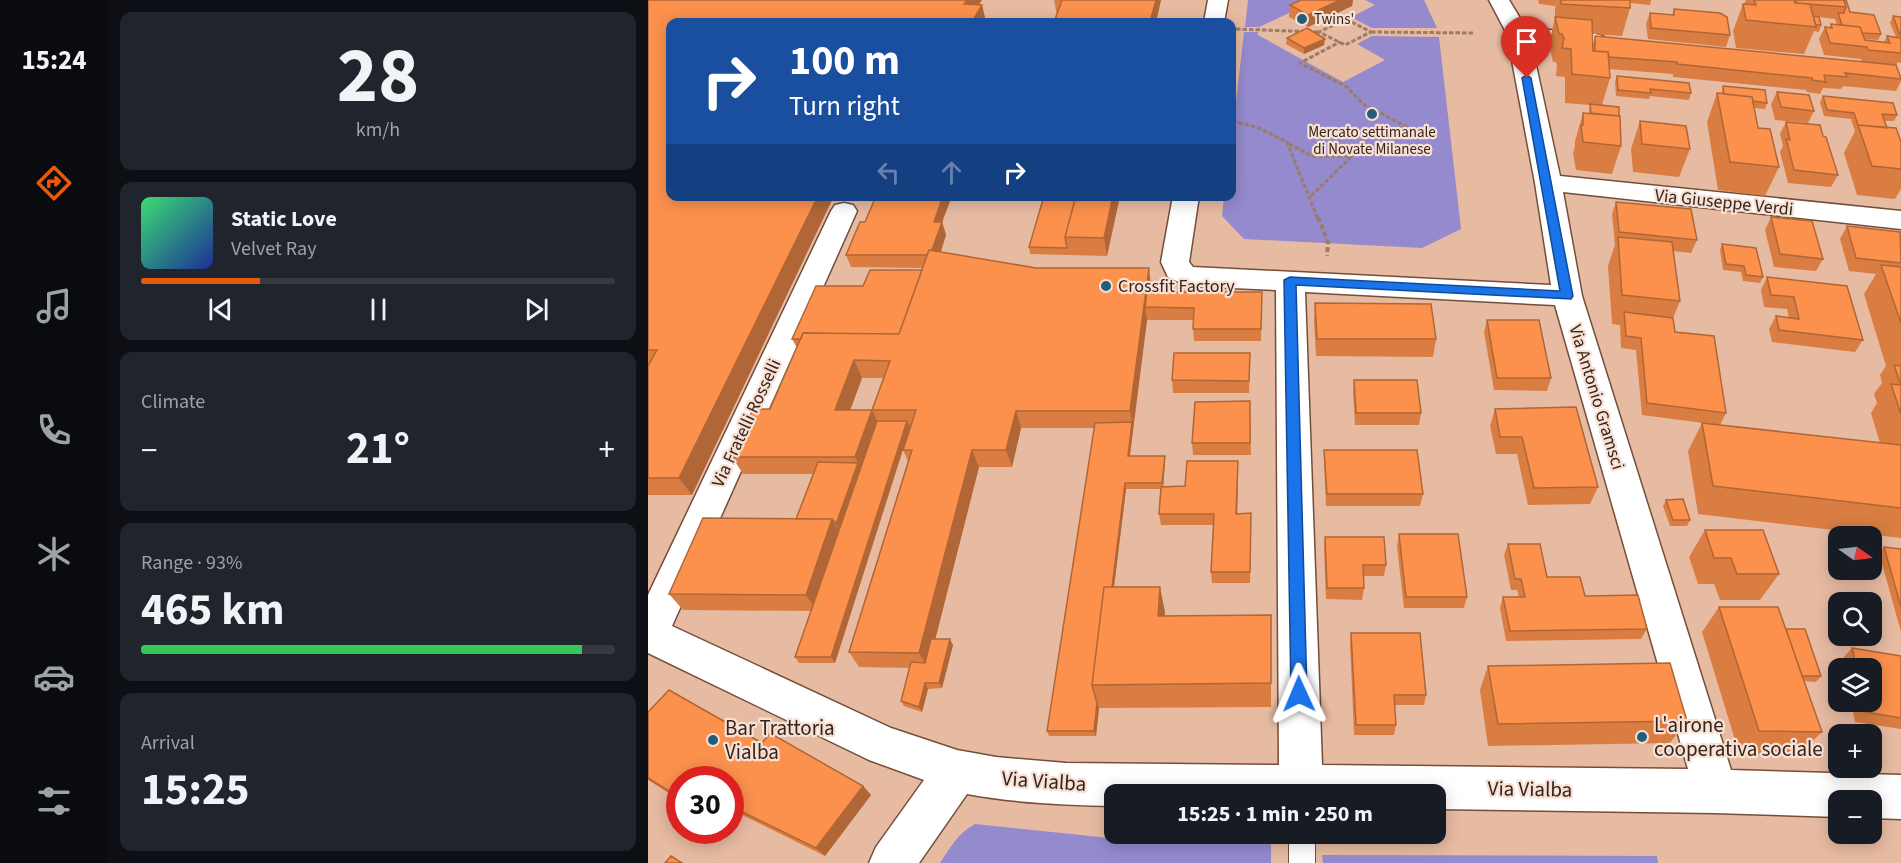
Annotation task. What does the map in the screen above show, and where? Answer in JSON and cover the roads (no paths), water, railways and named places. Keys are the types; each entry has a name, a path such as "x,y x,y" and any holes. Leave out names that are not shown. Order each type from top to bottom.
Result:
{"street":[{"path":"1215,18 1218,0"},
{"name":"Via Antonio Gramsci","path":"1499,0 1518,34 1548,183 1567,296 1707,758 1714,791"},
{"path":"1518,34 1618,44"},
{"name":"Via Giuseppe Verdi","path":"1548,183 1901,220"},
{"path":"1185,201 1175,261 1178,270 1187,276 1567,296"},
{"name":"Via Fratelli Rosselli","path":"648,634 844,211"},
{"path":"1301,784 1307,281"},
{"name":"Via Vialba","path":"648,634 884,746 957,771 996,778 1104,785"},
{"path":"892,863 957,771"},
{"name":"Via Vialba","path":"1446,791 1714,791 1901,797"}],"lane":[{"path":"1302,844 1302,863"}],"place":[{"name":"Twins'","path":"1302,19"},
{"name":"Mercato settimanale di Novate Milanese","path":"1372,114"},
{"name":"Crossfit Factory","path":"1106,286"},
{"name":"L'airone cooperativa sociale","path":"1642,737"},
{"name":"Bar Trattoria Vialba","path":"713,740"}]}
